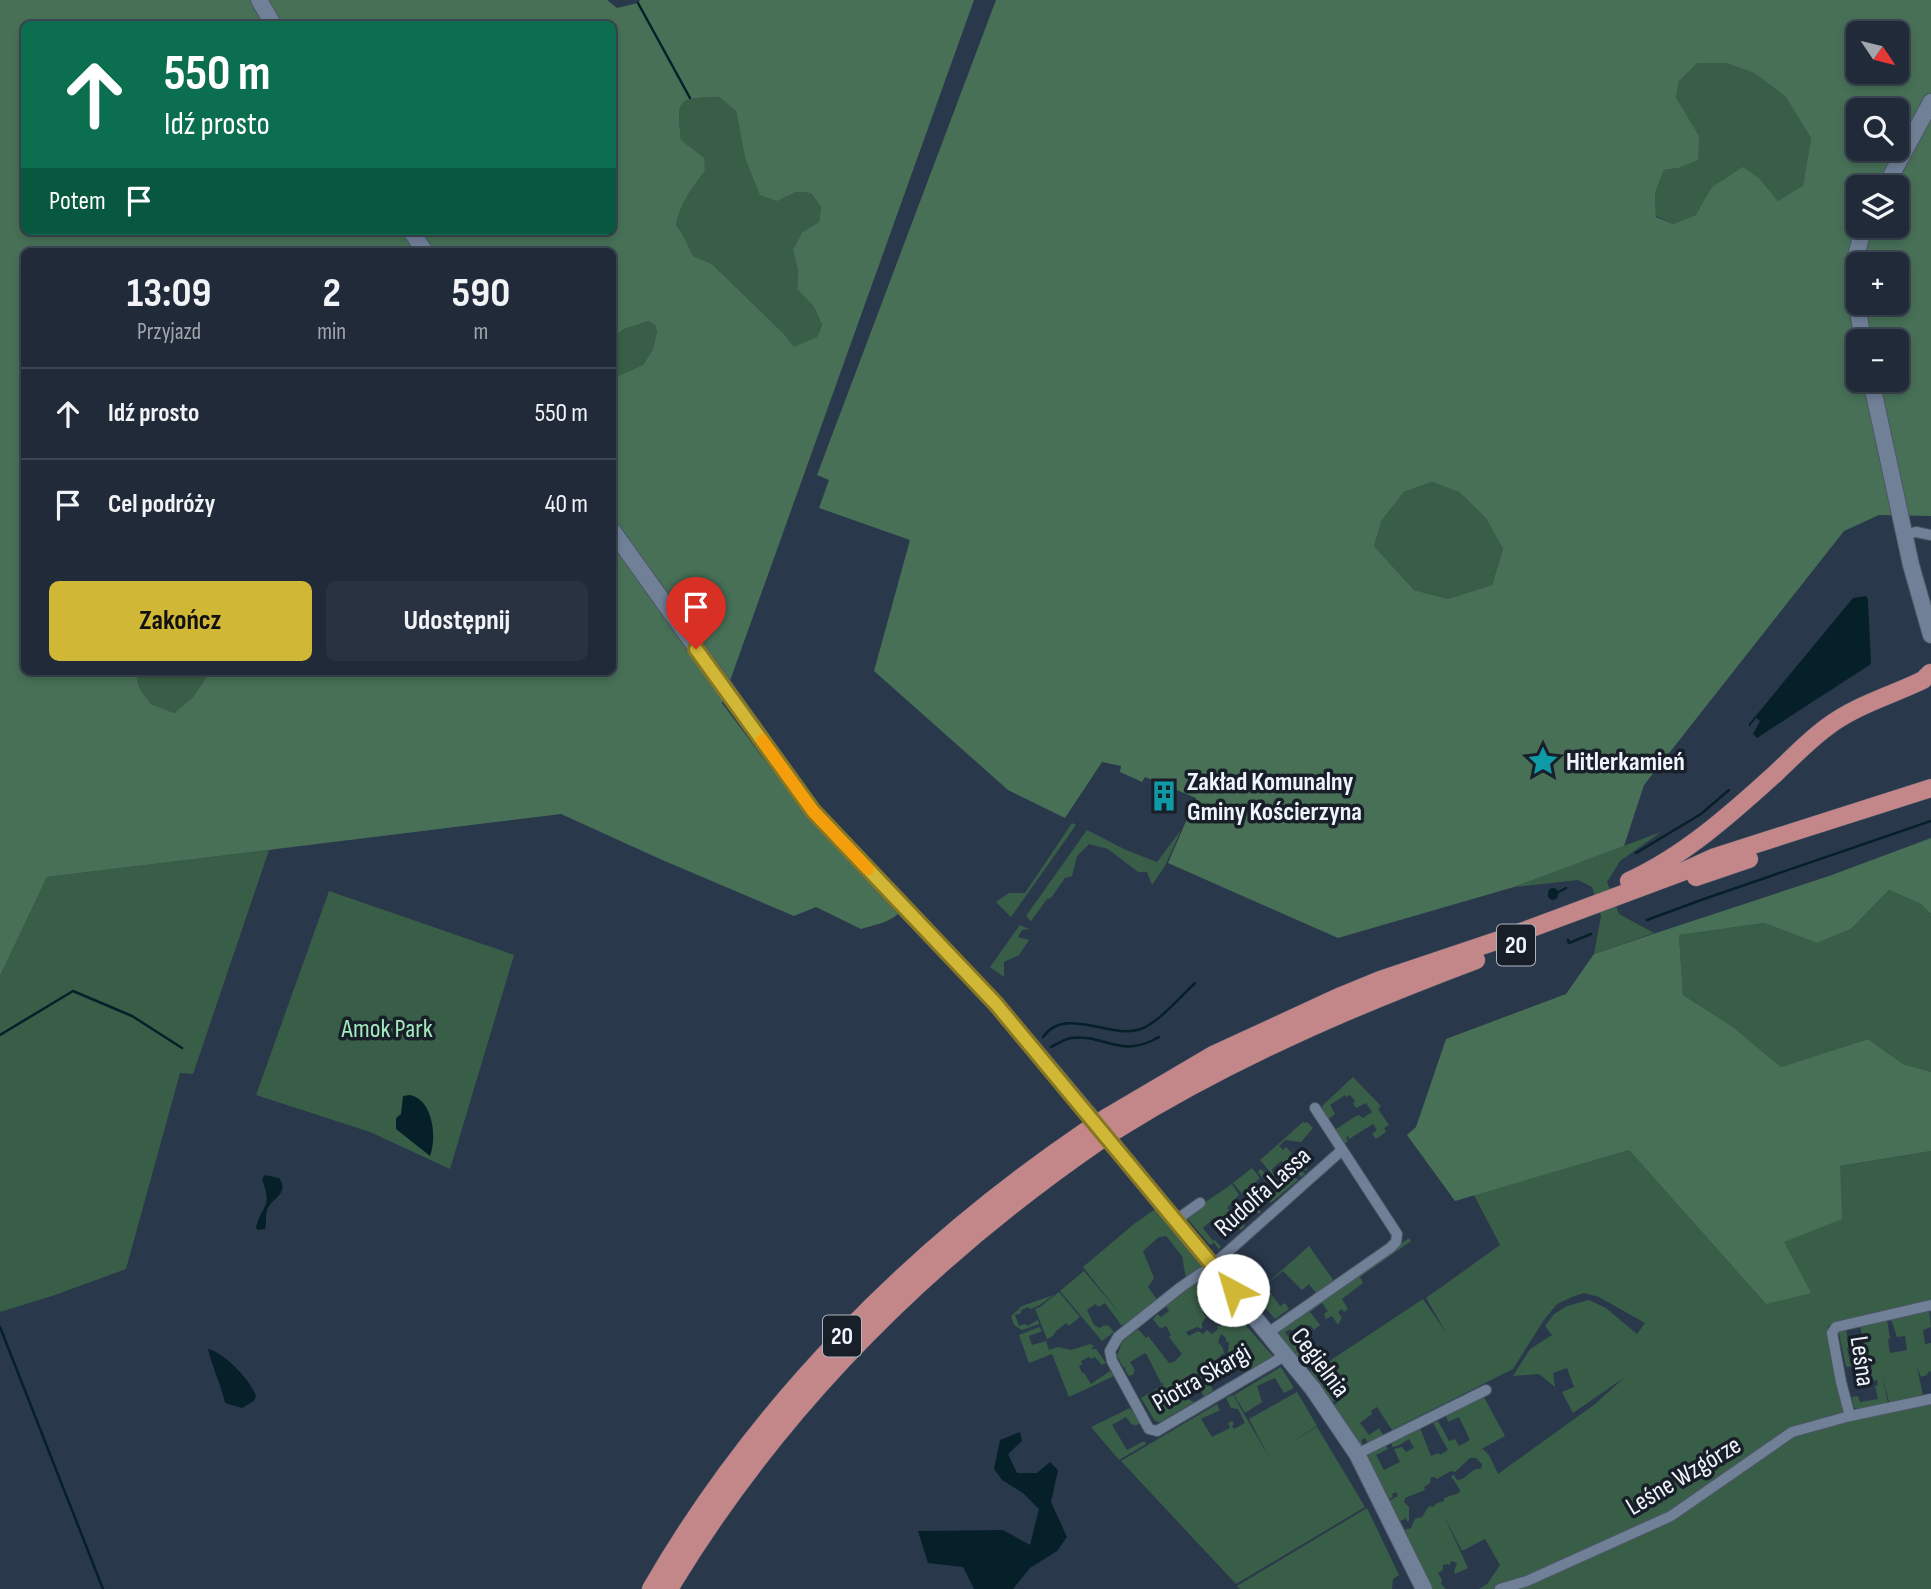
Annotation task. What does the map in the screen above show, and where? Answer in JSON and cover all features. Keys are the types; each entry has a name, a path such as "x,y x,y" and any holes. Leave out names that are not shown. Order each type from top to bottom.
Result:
{"main road":[{"path":"1578,910 1599,893 1652,869 1695,841 1836,720 1860,706 1924,680 1931,673"},
{"name":"20","path":"651,1589 698,1514 743,1452 793,1390 852,1325 923,1258 1028,1171 1091,1137 1213,1055 1299,1014 1380,980 1502,939 1682,872 1715,857 1931,788"},
{"name":"20","path":"1111,1124 1274,1043 1377,998 1682,882 1931,796"},
{"name":"20","path":"669,1589 756,1462 812,1393 863,1337 986,1225 1091,1137"}],"street":[{"path":"259,0 272,21"},
{"path":"1891,175 1931,102"},
{"path":"1861,238 1853,279 1861,329"},
{"path":"1874,392 1904,535 1914,576 1928,612 1931,635"},
{"path":"1904,535 1916,532 1931,535"},
{"name":"Cegielnia","path":"616,536 813,811 996,1004 1313,1389 1357,1454 1424,1589"},
{"name":"Rudolfa Lassa","path":"1268,1333 1396,1242 1397,1234 1315,1108"},
{"name":"Rudolfa Lassa","path":"1213,1265 1342,1150"},
{"name":"Rudolfa Lassa","path":"1176,1220 1200,1203"},
{"name":"Piotra Skargi","path":"1213,1265 1118,1337 1110,1351 1112,1361 1149,1429 1157,1431 1286,1355"},
{"name":"Leśna","path":"1931,1305 1836,1328 1832,1333 1850,1416 1931,1399"},
{"path":"1357,1454 1486,1390"},
{"name":"Leśne Wzgórze","path":"1500,1589 1527,1581 1671,1516 1792,1432 1850,1416"}],"green space":[{"path":"0,0 607,0 617,8 638,3 640,0 974,0 722,703 806,815 898,914 885,922 861,929 816,907 794,916 561,814 47,877 0,976","holes":["719,97 736,111 745,158 760,195 777,201 796,192 811,193 821,207 819,222 802,232 793,250 798,271 797,289 814,307 822,325 817,337 794,347 712,264 693,256 676,225 684,203 705,171 704,158 681,140 680,108 683,103 695,98"]},
{"path":"996,0 1931,0 1931,516 1879,515 1844,531 1644,785 1624,846 1514,887 1338,938 1168,863 1196,798 1145,777 1142,782 1120,772 1121,766 1102,762 1065,818 1008,790 874,671 910,540 819,508 829,480 817,475","holes":["1697,63 1726,63 1754,73 1785,96 1811,138 1803,186 1778,201 1760,179 1743,167 1711,188 1696,215 1673,224 1656,217 1655,193 1664,170 1698,160 1699,136 1676,98 1679,81","1432,482 1459,492 1485,517 1503,549 1492,585 1448,599 1414,590 1374,546 1382,520 1404,492"]},
{"path":"1696,63 1726,63 1754,73 1785,96 1811,138 1803,187 1778,201 1760,179 1711,188 1697,215 1673,224 1656,216 1655,193 1664,170 1678,168 1686,116 1676,99 1679,81"},
{"path":"719,97 736,111 745,158 777,200 796,192 811,193 821,207 819,222 802,232 793,250 798,271 797,289 814,307 822,325 817,337 794,348 784,334 712,264 693,256 676,225 684,203 705,171 703,158 681,140 680,108 683,103 695,98"},
{"path":"649,321 655,325 657,331 653,349 643,365 616,377 616,336 624,329"},
{"path":"1432,482 1459,492 1485,517 1503,549 1492,585 1448,599 1414,590 1374,546 1382,520 1404,492"},
{"path":"136,675 208,675 193,697 174,713 151,704 140,689"},
{"path":"1072,823 1076,825 1011,917 996,902 1009,893 1025,893"},
{"path":"1087,830 1157,862 1181,830 1165,866 1152,885 1147,872 1138,872 1108,849 1089,844 1077,856 1072,876 1065,878 1031,921 1026,916"},
{"path":"1661,832 1620,861 1607,882 1619,914 1654,933 1594,954 1601,916 1592,887 1578,880 1514,887"},
{"path":"1931,838 1931,914 1921,904 1889,890 1851,929 1817,943 1764,923 1679,935 1683,995 1733,1027 1781,1067 1868,1039 1903,1064 1931,1072 1931,1151 1840,1166 1842,1219 1784,1242 1811,1293 1766,1304 1629,1150 1455,1201 1407,1135 1416,1127 1446,1039 1566,994 1594,954 1829,876"},
{"path":"269,850 193,1074 180,1073 126,1269 0,1312 0,976 47,877"},
{"path":"1889,890 1921,904 1931,914 1931,1072 1903,1064 1868,1039 1781,1067 1733,1027 1683,995 1679,935 1764,923 1817,943 1851,929"},
{"name":"Amok Park","path":"329,891 514,955 450,1169 370,1132 256,1095"},
{"path":"1020,925 1029,929 1022,930 1018,937 1029,940 1019,955 1004,962 1004,977 990,967"},
{"path":"1353,1077 1381,1106 1378,1109 1389,1125 1384,1128 1386,1132 1376,1139 1372,1134 1377,1130 1373,1124 1349,1139 1346,1137 1348,1141 1343,1145 1333,1131 1356,1116 1363,1118 1372,1112 1366,1103 1356,1108 1350,1095 1345,1095 1330,1105 1335,1114 1328,1119 1322,1106"},
{"path":"1303,1122 1313,1128 1301,1142 1285,1140 1279,1146 1283,1150 1286,1147 1308,1170 1303,1172 1305,1174 1301,1177 1289,1161 1285,1164 1281,1161 1272,1169 1273,1174 1282,1181 1291,1172 1298,1180 1271,1203 1268,1199 1275,1193 1258,1172 1261,1169 1273,1182 1276,1179 1260,1160"},
{"path":"1629,1150 1766,1304 1783,1242 1840,1166 1931,1151 1931,1300 1828,1326 1832,1356 1848,1420 1931,1401 1931,1589 1479,1589 1487,1584 1500,1565 1485,1539 1462,1551 1443,1514 1468,1568 1455,1574 1457,1563 1451,1561 1450,1565 1443,1565 1443,1570 1438,1573 1441,1584 1446,1589 1429,1589 1402,1534 1404,1530 1411,1528 1415,1519 1422,1517 1429,1506 1433,1507 1444,1501 1444,1498 1459,1493 1460,1490 1451,1476 1454,1475 1457,1480 1464,1478 1474,1470 1481,1469 1482,1464 1476,1458 1470,1458 1455,1472 1451,1471 1437,1479 1431,1477 1430,1483 1424,1487 1425,1490 1405,1498 1404,1502 1409,1507 1409,1520 1408,1522 1404,1516 1405,1519 1398,1525 1386,1502 1398,1496 1396,1492 1385,1501 1366,1456 1385,1444 1388,1449 1376,1455 1384,1470 1400,1462 1394,1449 1402,1447 1406,1452 1414,1448 1409,1439 1392,1447 1392,1441 1420,1428 1431,1456 1438,1453 1440,1455 1448,1450 1433,1423 1438,1421 1449,1441 1455,1439 1459,1446 1470,1440 1459,1417 1448,1422 1446,1415 1484,1397 1505,1436 1478,1451 1483,1449 1489,1455 1498,1474 1595,1404 1625,1377 1573,1413 1562,1392 1574,1387 1567,1368 1553,1373 1555,1387 1539,1374 1513,1376 1530,1349 1552,1335 1545,1326 1554,1314 1567,1306 1589,1300 1606,1308 1637,1334 1645,1323 1599,1297 1584,1293 1572,1297 1557,1304 1513,1369 1392,1430 1377,1407 1360,1423 1369,1435 1379,1428 1383,1435 1368,1443 1365,1438 1361,1440 1363,1445 1360,1446 1332,1407 1337,1400 1329,1403 1309,1376 1312,1367 1316,1370 1423,1299 1447,1334 1426,1298 1500,1245 1474,1195"},
{"path":"1252,1168 1260,1178 1249,1188 1260,1203 1256,1206 1261,1212 1259,1214 1233,1183"},
{"path":"1232,1184 1239,1195 1227,1208 1245,1226 1241,1230 1229,1218 1221,1226 1214,1218 1203,1228 1221,1247 1219,1249 1214,1243 1210,1245 1185,1216"},
{"path":"1154,1210 1158,1210 1204,1266 1186,1279 1182,1256 1166,1236 1159,1237 1143,1251 1154,1278 1148,1287 1158,1301 1122,1326 1105,1303 1099,1307 1095,1304 1087,1310 1094,1325 1100,1328 1108,1325 1114,1332 1102,1341 1060,1291 1084,1271 1121,1315 1083,1267"},
{"path":"1409,1238 1411,1241 1360,1277 1363,1283 1342,1299 1348,1309 1338,1312 1342,1318 1338,1325 1332,1316 1326,1319 1324,1314 1328,1311 1322,1303 1310,1312 1320,1325 1314,1330 1310,1325 1305,1329 1301,1324 1292,1331 1290,1329 1285,1332 1295,1345 1303,1341 1312,1353 1307,1358 1300,1351 1308,1362 1299,1363 1277,1332 1281,1326"},
{"path":"1309,1246 1334,1281 1316,1293 1309,1284 1302,1290 1283,1271 1268,1283 1269,1291 1280,1306 1285,1303 1289,1309 1275,1319 1254,1295"},
{"path":"1198,1281 1209,1286 1196,1297 1204,1306 1203,1313 1206,1317 1202,1329 1197,1327 1186,1332 1189,1336 1198,1331 1203,1334 1207,1330 1212,1334 1218,1329 1217,1326 1230,1319 1227,1315 1232,1310 1273,1356 1252,1369 1243,1364 1248,1361 1239,1346 1233,1349 1234,1352 1228,1352 1229,1343 1221,1334 1218,1342 1224,1353 1211,1364 1218,1374 1207,1380 1213,1390 1204,1397 1193,1373 1175,1384 1178,1389 1176,1391 1180,1392 1185,1400 1194,1402 1160,1422 1155,1421 1141,1398 1171,1380 1161,1383 1145,1353 1130,1362 1135,1371 1129,1376 1117,1356 1122,1342 1138,1329 1146,1338 1148,1336 1169,1363 1174,1362 1182,1354 1169,1337 1171,1335 1166,1326 1159,1327 1153,1319 1158,1314 1161,1317 1169,1311 1166,1306"},
{"path":"1059,1292 1080,1317 1069,1326 1066,1323 1047,1339 1035,1309"},
{"path":"1054,1295 1038,1306 1030,1309 1028,1307 1015,1315 1019,1326 1027,1326 1038,1320 1039,1324 1022,1330 1014,1325 1011,1316 1022,1306"},
{"path":"1929,1309 1931,1327 1923,1330 1925,1344 1931,1343 1931,1371 1921,1377 1917,1367 1923,1395 1889,1402 1882,1374 1888,1403 1858,1410 1854,1407 1852,1397 1858,1396 1860,1402 1878,1399 1875,1386 1878,1385 1877,1380 1857,1384 1854,1366 1846,1367 1840,1331 1846,1331 1850,1362 1867,1358 1860,1326 1887,1320 1890,1353 1907,1350 1905,1336 1897,1337 1891,1319"},
{"path":"1039,1327 1042,1331 1029,1336 1032,1345 1046,1341 1049,1350 1058,1347 1071,1350 1090,1344 1096,1347 1092,1349 1096,1349 1106,1363 1102,1365 1095,1357 1089,1357 1081,1361 1079,1366 1091,1384 1110,1371 1114,1376 1069,1397 1052,1354 1029,1363 1019,1335"},
{"path":"1281,1367 1294,1388 1284,1393 1275,1378 1257,1386 1262,1402 1245,1413 1234,1395"},
{"path":"1297,1392 1317,1426 1290,1443 1317,1427 1365,1507 1236,1584 1121,1461 1217,1404 1220,1410 1201,1419 1212,1437 1230,1428 1228,1423 1232,1421 1234,1429 1245,1423 1238,1409 1231,1408 1226,1398 1233,1395 1269,1457 1249,1419"},
{"path":"1130,1408 1141,1423 1132,1425 1126,1417 1112,1425 1127,1450 1144,1441 1146,1444 1119,1460 1091,1427"},
{"path":"1367,1508 1399,1575 1393,1579 1392,1589 1240,1589 1237,1586"}],"water":[{"path":"1866,596 1871,664 1757,738 1753,734 1760,721 1756,718 1749,727 1749,724 1853,598"},
{"path":"410,1095 425,1105 431,1119 433,1135 430,1156 396,1129 396,1118 401,1114 403,1096"},
{"path":"265,1175 279,1178 282,1188 267,1210 265,1229 258,1230 258,1220 267,1201 262,1179"},
{"path":"208,1349 229,1361 243,1375 256,1396 254,1401 242,1408 225,1403"},
{"path":"1020,1432 1022,1441 1008,1454 1017,1473 1037,1473 1050,1462 1058,1470 1051,1502 1067,1537 1057,1551 1030,1568 1013,1589 974,1589 963,1567 928,1563 918,1531 1003,1530 1030,1545 1039,1509 1023,1493 1002,1480 994,1469 1000,1440"}],"waterway":[{"path":"638,3 690,98"},
{"path":"1636,853 1701,814 1729,790"},
{"path":"1647,920 1931,821"},
{"path":"1554,896 1566,888"},
{"path":"1568,940 1569,943 1591,934"},
{"path":"1043,1037 1052,1028 1076,1023 1117,1030 1141,1029 1162,1015 1195,983"},
{"path":"0,1035 73,991 132,1016 182,1048"},
{"path":"1051,1047 1071,1038 1083,1037 1133,1046 1159,1037"},
{"path":"0,1327 103,1589"}],"slow traffic":[{"path":"762,740 813,811 868,869"}],"place":[{"name":"Hitlerkamień","path":"1543,761"},
{"name":"Zakład Komunalny Gminy Kościerzyna","path":"1164,796"}],"route":[{"path":"696,649 813,811 996,1004 1233,1290"}]}
